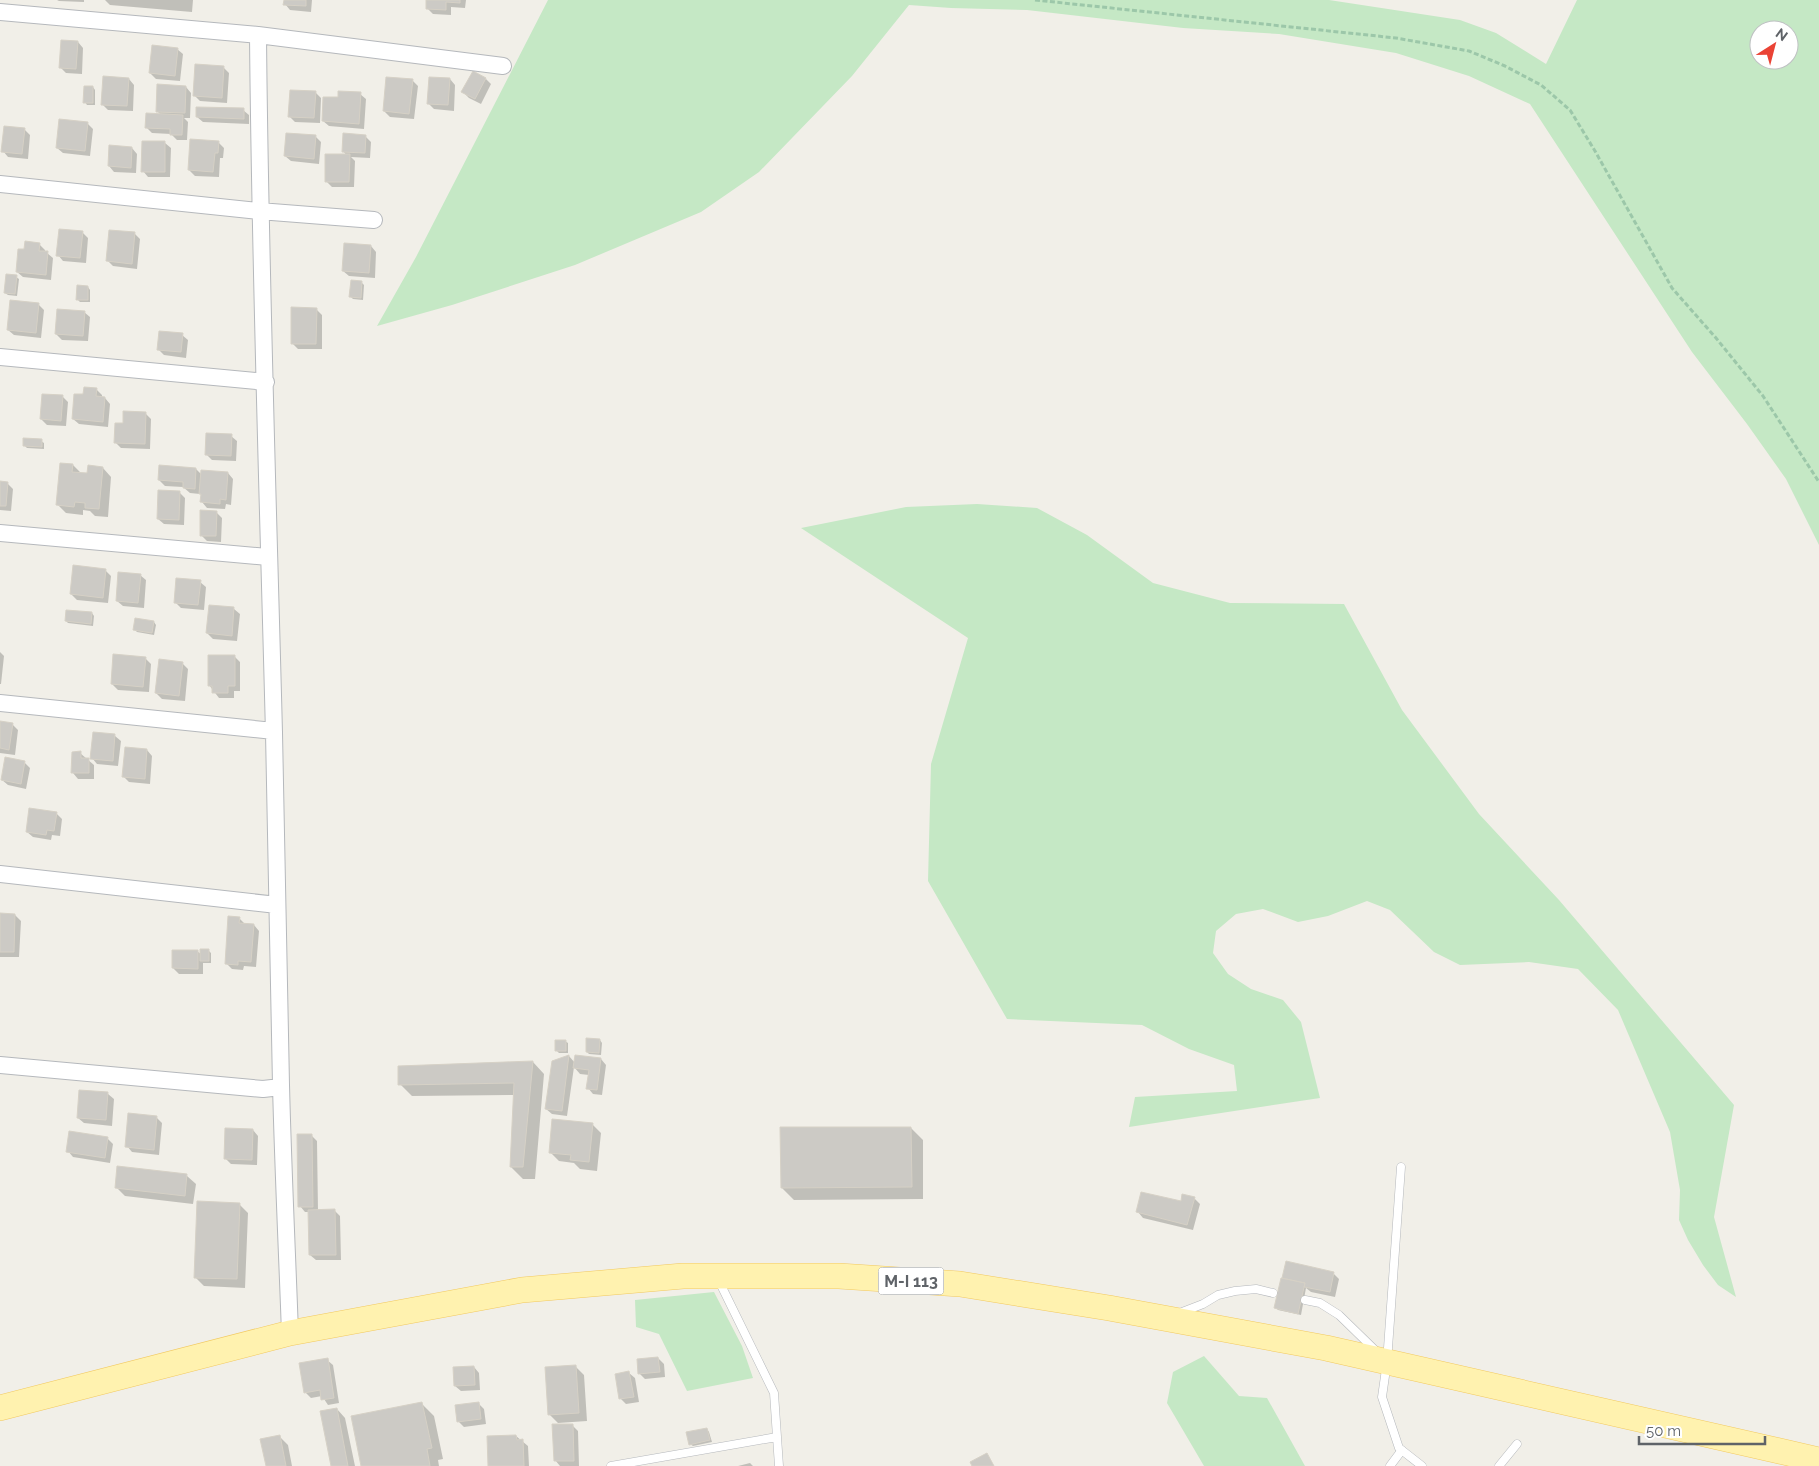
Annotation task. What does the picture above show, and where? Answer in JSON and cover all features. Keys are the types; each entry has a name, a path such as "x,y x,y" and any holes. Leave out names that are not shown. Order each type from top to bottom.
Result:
{"main road":[{"name":"M-I 113","path":"0,1408 290,1332 522,1290 683,1276 839,1276 960,1284 1166,1318 1326,1348 1819,1460"}],"street":[{"path":"0,12 258,35 503,66"},
{"path":"258,35 260,211 266,382 268,557 274,732 281,1087 290,1332"},
{"path":"0,184 260,211 374,220"},
{"path":"0,357 266,382"},
{"path":"0,533 268,557"},
{"path":"0,703 274,732"},
{"path":"0,874 277,905"},
{"path":"0,1065 263,1089 281,1087"}],"lane":[{"path":"1401,1167 1382,1397 1399,1448 1422,1466"},
{"path":"716,1275 774,1393 779,1466"},
{"path":"1166,1318 1203,1304 1218,1295 1235,1291 1256,1289 1273,1293"},
{"path":"1305,1300 1320,1303 1338,1315 1386,1362"},
{"path":"611,1466 777,1437"},
{"path":"1500,1466 1517,1444"},
{"path":"1390,1466 1402,1450"}],"path":[{"path":"1035,0 1396,38 1469,51 1505,66 1541,85 1570,110 1672,288 1716,338 1762,396 1819,482"}],"green space":[{"path":"548,0 1329,0 1460,20 1496,33 1546,64 1577,0 1819,0 1819,545 1786,479 1692,352 1530,104 1469,76 1396,53 1279,34 1183,28 1027,10 909,5 852,76 759,172 701,212 575,265 452,305 377,326 416,257"},
{"path":"977,504 1037,508 1087,535 1153,583 1230,603 1344,604 1402,710 1479,814 1559,900 1734,1105 1714,1217 1736,1297 1718,1285 1688,1240 1679,1220 1680,1190 1670,1132 1618,1010 1578,969 1529,962 1460,965 1434,952 1390,910 1367,901 1328,916 1298,922 1263,909 1236,914 1216,931 1213,953 1228,974 1251,989 1283,1000 1301,1022 1320,1098 1129,1127 1135,1097 1237,1091 1234,1065 1189,1049 1142,1025 1007,1019 928,881 931,764 968,638 801,528 906,507"},
{"path":"714,1292 742,1346 753,1378 687,1391 659,1334 636,1327 635,1300"},
{"path":"1204,1356 1239,1396 1267,1398 1305,1466 1204,1466 1167,1403 1173,1372"}],"building":[{"path":"284,0 306,0 306,6 283,5"},
{"path":"426,0 460,0 460,3 446,2 446,10 426,9"},
{"path":"61,40 78,41 76,69 59,68"},
{"path":"152,45 178,48 175,76 149,73"},
{"path":"195,64 224,66 222,98 193,96"},
{"path":"473,71 486,78 475,99 461,92"},
{"path":"103,76 129,78 127,106 101,105"},
{"path":"386,77 413,79 409,114 383,111"},
{"path":"429,77 450,78 448,105 427,104"},
{"path":"157,84 186,86 185,113 156,112"},
{"path":"84,86 93,86 93,103 83,103"},
{"path":"290,90 316,91 314,118 288,117"},
{"path":"338,91 361,92 359,124 322,121 323,97 338,97"},
{"path":"196,107 244,108 244,119 196,117"},
{"path":"146,113 183,115 182,135 170,135 170,129 145,128"},
{"path":"59,119 88,122 85,151 56,148"},
{"path":"4,126 25,128 22,154 1,152"},
{"path":"286,133 316,135 314,159 284,156"},
{"path":"343,133 366,135 365,153 342,152"},
{"path":"190,139 219,141 218,153 215,153 213,172 188,170"},
{"path":"142,141 165,141 165,172 141,172"},
{"path":"109,145 132,147 131,168 108,166"},
{"path":"325,154 350,154 349,182 325,182"},
{"path":"59,229 83,231 80,258 56,256"},
{"path":"109,230 135,232 132,264 106,261"},
{"path":"25,241 40,243 39,251 48,251 46,275 16,272 18,249 24,249"},
{"path":"344,243 371,245 369,273 342,271"},
{"path":"6,274 17,275 15,294 4,293"},
{"path":"351,280 362,281 361,298 349,297"},
{"path":"77,285 88,286 88,300 76,300"},
{"path":"10,300 39,303 36,333 7,330"},
{"path":"291,307 317,308 316,344 291,344"},
{"path":"57,309 85,311 83,336 55,334"},
{"path":"159,331 183,333 181,352 157,350"},
{"path":"84,387 97,388 96,396 105,397 103,422 72,419 74,394 83,394"},
{"path":"42,394 63,395 61,421 40,419"},
{"path":"123,411 146,412 145,444 114,443 115,423 123,423"},
{"path":"206,433 232,434 231,456 205,455"},
{"path":"23,438 42,439 42,447 23,446"},
{"path":"60,463 73,464 72,472 87,473 88,465 103,467 99,509 85,508 85,503 75,502 74,507 56,505"},
{"path":"159,465 196,468 195,489 183,488 183,482 158,480"},
{"path":"201,470 228,472 226,500 220,499 220,504 200,502"},
{"path":"0,481 8,482 6,506 0,506"},
{"path":"158,490 180,491 179,520 157,519"},
{"path":"200,510 217,511 216,536 200,536"},
{"path":"73,565 106,569 103,598 70,594"},
{"path":"118,572 141,574 138,603 116,601"},
{"path":"176,578 201,580 198,605 174,603"},
{"path":"209,605 234,607 232,636 206,633"},
{"path":"66,610 92,612 91,624 65,621"},
{"path":"135,618 154,621 152,633 133,630"},
{"path":"113,654 146,657 143,687 111,684"},
{"path":"208,655 235,655 235,686 228,686 228,693 212,693 212,686 208,686"},
{"path":"159,659 183,662 179,696 155,693"},
{"path":"0,721 13,723 9,750 0,748"},
{"path":"93,732 115,734 113,761 90,759"},
{"path":"125,747 147,749 145,779 122,777"},
{"path":"81,751 81,758 89,758 89,773 71,773 72,752"},
{"path":"5,757 25,761 21,784 1,780"},
{"path":"29,808 57,812 54,831 47,830 46,835 26,832"},
{"path":"0,913 15,914 14,952 0,952"},
{"path":"228,916 240,917 239,923 254,924 251,962 238,961 238,965 225,964"},
{"path":"200,949 209,949 209,961 200,961"},
{"path":"172,950 198,950 198,969 172,968"},
{"path":"586,1038 600,1039 599,1053 586,1052"},
{"path":"555,1040 566,1040 566,1051 555,1051"},
{"path":"569,1055 562,1111 545,1109 552,1061"},
{"path":"575,1055 601,1058 597,1090 586,1089 589,1070 573,1068"},
{"path":"533,1061 523,1167 510,1167 514,1083 398,1085 398,1066"},
{"path":"79,1090 108,1092 106,1120 77,1118"},
{"path":"128,1113 157,1116 154,1150 125,1147"},
{"path":"552,1119 593,1123 589,1162 570,1160 571,1155 549,1153"},
{"path":"780,1127 911,1127 912,1187 781,1188"},
{"path":"225,1128 253,1129 252,1160 224,1159"},
{"path":"69,1131 108,1137 105,1158 66,1152"},
{"path":"297,1134 312,1134 313,1207 298,1207"},
{"path":"117,1166 187,1174 185,1196 115,1188"},
{"path":"1141,1192 1181,1201 1182,1194 1195,1197 1187,1225 1136,1212"},
{"path":"197,1201 240,1203 237,1279 194,1278"},
{"path":"335,1209 336,1255 309,1255 308,1210"},
{"path":"1286,1261 1334,1272 1330,1292 1304,1287 1305,1283 1282,1278"},
{"path":"1281,1278 1305,1283 1298,1314 1274,1308"},
{"path":"658,1357 660,1372 638,1374 637,1359"},
{"path":"328,1358 334,1398 321,1400 320,1390 304,1393 299,1363"},
{"path":"576,1365 579,1413 548,1415 545,1367"},
{"path":"474,1366 475,1385 454,1386 453,1367"},
{"path":"629,1371 634,1397 619,1399 615,1374"},
{"path":"422,1402 432,1448 427,1449 430,1466 361,1466 351,1416"},
{"path":"479,1402 481,1419 457,1422 455,1405"},
{"path":"337,1408 348,1466 331,1466 320,1411"},
{"path":"552,1424 573,1424 574,1461 554,1461"},
{"path":"707,1428 710,1440 689,1445 686,1432"},
{"path":"280,1435 286,1466 266,1466 260,1439"},
{"path":"516,1435 517,1440 523,1439 524,1466 488,1466 487,1436"},
{"path":"987,1453 994,1466 972,1466 970,1462"}]}
